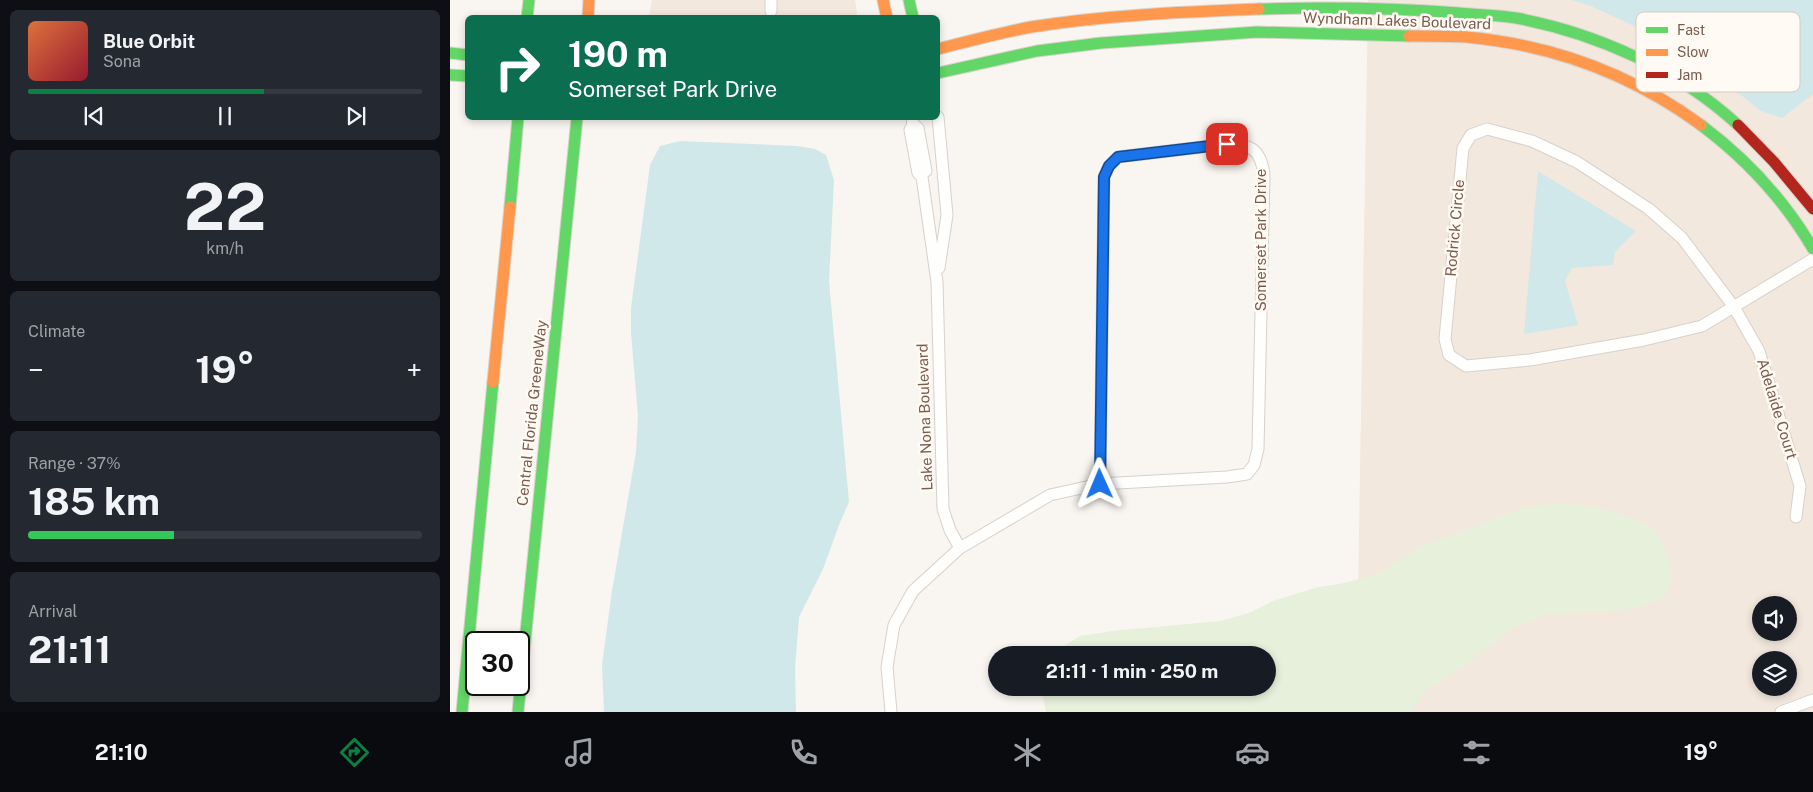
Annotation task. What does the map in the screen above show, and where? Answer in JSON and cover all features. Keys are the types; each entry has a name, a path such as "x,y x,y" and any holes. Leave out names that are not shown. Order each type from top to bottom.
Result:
{"main road":[{"path":"527,15 529,0"},
{"path":"588,15 589,0"},
{"path":"883,0 886,15"},
{"path":"909,0 912,15"},
{"name":"Wyndham Lakes Boulevard","path":"940,49 1018,30 1083,20 1259,8 1404,5 1440,11 1511,18 1556,28 1597,41 1636,58"},
{"name":"Wyndham Lakes Boulevard","path":"940,72 989,60 1046,50 1101,43 1257,32 1464,37 1498,40 1535,47 1587,62 1636,84"},
{"path":"450,53 465,55"},
{"path":"450,75 465,76"},
{"name":"Wyndham Lakes Boulevard","path":"1650,92 1693,120 1739,156 1769,189 1805,236 1813,250"},
{"name":"Wyndham Lakes Boulevard","path":"1696,92 1746,131 1787,174 1813,209"},
{"path":"462,712 518,120"},
{"name":"Central Florida GreeneWay","path":"518,712 577,120"}],"street":[{"name":"Lake Nona Boulevard","path":"913,120 910,130 920,161 918,173 922,177 937,282 943,509 950,530 960,548"},
{"name":"Lake Nona Boulevard","path":"937,282 947,215 938,120"},
{"name":"Rodrick Circle","path":"1734,307 1682,238 1649,209 1577,162 1532,142 1486,129 1471,135 1463,148 1445,339 1449,355 1466,366 1530,360 1644,340 1702,326 1734,307 1813,259"},
{"name":"Somerset Park Drive","path":"891,712 887,667 894,625 912,591 960,548 1050,496 1100,484 1227,477 1247,474 1254,465 1258,449 1264,174 1262,161 1256,151 1244,145 1227,144 1118,157 1109,166 1104,177 1100,484"},
{"path":"920,161 942,159"},
{"name":"Adelaide Court","path":"1734,307 1759,351 1800,486 1796,516"},
{"path":"1781,712 1813,700"}],"shaded area":[{"path":"652,0 855,0 857,13 857,15 650,15"},
{"path":"1368,0 1813,0 1813,712 1356,712"}],"green space":[{"path":"1565,503 1612,511 1653,527 1668,552 1672,577 1664,598 1646,605 1624,610 1546,614 1513,628 1463,667 1428,688 1410,712 1046,712 1043,696 1276,696 1276,646 1064,646 1080,636 1112,631 1220,621 1249,613 1273,601 1318,587 1340,584 1379,574 1419,548 1523,508"}],"water":[{"path":"1572,0 1813,0 1813,94 1782,118 1761,111 1737,92 1800,92 1800,12 1636,12 1636,27 1591,6"},
{"path":"680,141 797,146 815,149 826,155 834,180 829,281 849,502 823,569 799,617 795,668 796,712 604,712 602,665 612,591 636,452 638,416 631,333 631,308 650,165 660,146"},
{"path":"1538,171 1636,231 1615,252 1613,265 1572,268 1565,281 1578,325 1524,334"}],"traffic: fast":[{"path":"527,15 529,0"},
{"path":"909,0 912,15"},
{"path":"1259,9 1359,8 1509,17 1576,33 1636,57"},
{"path":"940,73 1037,51 1101,43 1257,32 1409,36"},
{"path":"450,53 465,55"},
{"path":"450,75 465,76"},
{"path":"1696,92 1738,125"},
{"path":"510,207 518,120"},
{"path":"518,712 577,120"},
{"path":"1701,125 1763,181 1790,214 1813,249"},
{"path":"462,712 493,382"}],"traffic: slow":[{"path":"588,15 589,0"},
{"path":"883,0 886,15"},
{"path":"940,48 1019,29 1059,23 1202,11 1259,9"},
{"path":"1409,36 1466,37 1529,47 1590,64 1636,85"},
{"path":"1650,92 1701,125"},
{"path":"493,382 510,207"}],"traffic: jam":[{"path":"1738,125 1774,162 1813,209"}],"route":[{"path":"1100,484 1104,177 1109,166 1118,157 1227,144"}]}
